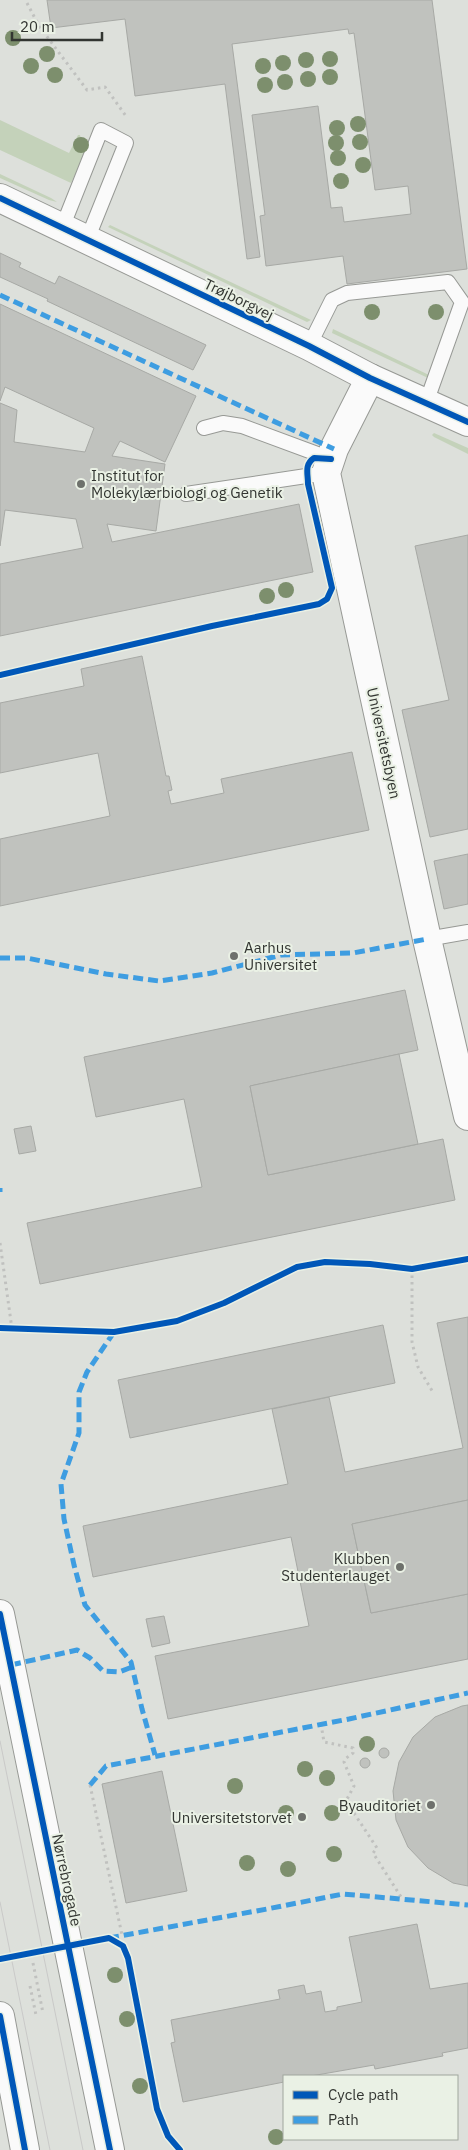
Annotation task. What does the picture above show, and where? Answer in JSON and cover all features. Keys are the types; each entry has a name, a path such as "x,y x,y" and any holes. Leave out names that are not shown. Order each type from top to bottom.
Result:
{"street":[{"name":"Trøjborgvej","path":"0,198 309,346 370,378 468,422"},
{"path":"328,466 370,378"},
{"name":"Universitetsbyen","path":"328,466 427,939 468,1116"},
{"name":"Nørrebrogade","path":"0,1614 110,2150"},
{"path":"0,2016 25,2150"}],"lane":[{"path":"62,228 101,130 126,143 86,240"},
{"path":"309,346 332,300 348,293 448,282 462,302 426,403"},
{"path":"204,428 223,423 242,426 328,466"},
{"path":"186,494 328,466"},
{"path":"427,939 468,932"}],"path":[{"path":"27,4 39,26 87,90 105,87 127,118 119,139"},
{"path":"0,1242 9,1329 21,1330"},
{"path":"404,1268 422,1268"},
{"path":"412,1269 412,1342 418,1367 434,1394"},
{"path":"321,1724 324,1742 353,1748 353,1753 344,1762 354,1786 346,1802 377,1848 373,1853 403,1900"},
{"path":"90,1785 122,1935"},
{"path":"33,1963 43,2013"},
{"path":"30,1986 36,2015"}],"green space":[{"path":"0,120 69,153 78,135 80,135 85,154 71,183 0,150"},
{"path":"0,174 51,198 57,202 0,178"},
{"path":"110,225 311,320 307,322 108,227"},
{"path":"333,329 429,375 428,378 332,333"},
{"path":"434,433 468,448 468,454 434,437 432,435"}],"building":[{"path":"47,0 432,0 467,269 347,284 343,256 266,266 260,216 265,215 252,115 318,106 331,208 342,207 344,222 411,214 408,186 375,190 354,33 349,34 348,29 232,44 260,257 247,259 225,84 135,96 125,19 51,28"},
{"path":"0,253 21,263 19,267 55,284 59,276 206,345 193,370 0,277"},
{"name":"Institut for Molekylærbiologi og Genetik","path":"0,304 196,396 165,462 120,441 112,456 165,464 156,531 107,524 112,542 299,504 313,572 0,636 0,564 83,548 76,519 5,510 0,546 0,403 17,410 14,442 85,452 94,428 5,387 0,401"},
{"path":"468,535 468,829 430,837 402,710 449,700 415,546"},
{"path":"142,656 166,776 169,776 172,790 168,791 171,804 224,793 221,779 352,752 369,830 0,906 0,839 110,816 98,753 0,773 0,703 84,686 81,669"},
{"path":"468,854 468,904 444,909 434,861"},
{"path":"405,990 418,1050 250,1086 268,1175 443,1139 455,1200 40,1284 27,1223 202,1187 184,1099 96,1117 84,1057"},
{"path":"399,1054 418,1144 268,1175 250,1086"},
{"path":"31,1126 36,1151 19,1154 14,1129"},
{"path":"468,1317 468,1500 352,1524 371,1613 468,1594 468,1659 168,1719 155,1656 309,1626 291,1537 93,1577 83,1526 288,1484 272,1409 329,1397 345,1472 463,1448 437,1323"},
{"path":"383,1325 395,1383 130,1438 118,1380"},
{"path":"468,1500 468,1594 371,1613 352,1524"},
{"path":"164,1616 170,1643 152,1647 146,1619"},
{"name":"Byauditoriet","path":"468,1705 468,1886 453,1883 428,1868 408,1847 396,1820 393,1791 399,1762 413,1737 435,1717"},
{"path":"382,1748 386,1748 389,1753 388,1757 382,1758 379,1755 379,1751"},
{"path":"363,1758 367,1758 370,1763 369,1767 363,1768 360,1765 360,1761"},
{"path":"162,1771 187,1891 126,1903 102,1784"},
{"path":"417,1924 430,1989 468,1983 468,2048 442,2053 443,2056 375,2069 374,2065 317,2075 283,2075 283,2082 183,2102 171,2043 175,2042 171,2020 280,1999 278,1990 304,1985 306,1994 321,1991 325,2012 337,2010 337,2007 362,2002 349,1937"}],"tram line":[{"path":"0,1741 83,2150"},
{"path":"0,1902 50,2150"}],"marked path":[{"path":"0,295 334,449"},
{"path":"0,958 27,958 106,974 159,981 212,973 281,955 353,953 427,939"},
{"path":"114,1332 87,1372 79,1392 79,1433 61,1484 64,1519 85,1605 131,1662 155,1755"},
{"path":"11,1665 77,1650 90,1658 103,1671 119,1672 132,1667"},
{"path":"90,1785 106,1766 349,1719 468,1693"},
{"path":"109,1938 343,1894 468,1905"}],"cycle path":[{"path":"0,198 309,346 370,378 468,422"},
{"path":"0,675 212,626 319,604 327,599 332,588 308,484 307,469 309,463 314,458 331,459"},
{"path":"0,1328 114,1332 177,1321 224,1303 297,1267 325,1262 370,1264 412,1269 468,1259"},
{"path":"0,1614 110,2150"},
{"path":"0,1959 109,1938 123,1946 128,1958 157,2109 168,2136 180,2150"},
{"path":"0,2016 25,2150"}],"place":[{"name":"Institut for Molekylærbiologi og Genetik","path":"81,484"},
{"name":"Aarhus Universitet","path":"234,956"},
{"name":"Klubben Studenterlauget","path":"400,1567"},
{"name":"Byauditoriet","path":"431,1805"},
{"name":"Universitetstorvet","path":"302,1817"}]}
